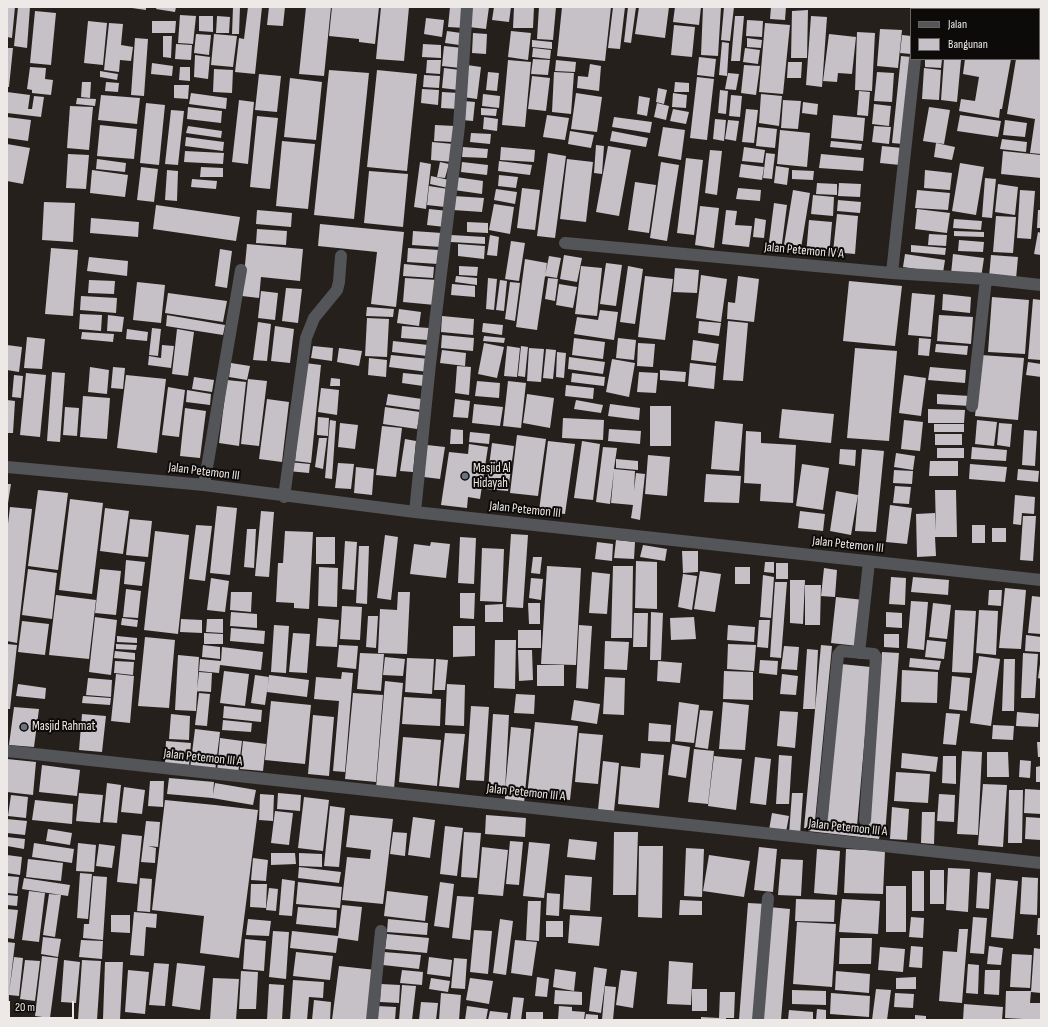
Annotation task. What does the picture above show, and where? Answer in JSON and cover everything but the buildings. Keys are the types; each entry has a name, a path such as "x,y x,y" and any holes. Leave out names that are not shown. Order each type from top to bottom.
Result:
{"street":[{"path":"415,512 430,364 459,126 467,7"},
{"path":"1034,7 1041,8"},
{"path":"892,273 915,60"},
{"name":"Jalan Petemon IV A","path":"565,243 1041,285"},
{"path":"284,497 306,338 314,318 337,290 341,256"},
{"path":"204,485 241,270"},
{"path":"972,406 986,279"},
{"name":"Jalan Petemon III","path":"7,467 204,485 284,497 415,512 1041,580"},
{"path":"859,653 869,562"},
{"path":"822,817 838,654 841,651 874,654 876,657 865,820"},
{"name":"Jalan Petemon III A","path":"7,751 1041,863"},
{"path":"758,1020 768,898"},
{"path":"372,1020 381,930"}],"place":[{"name":"Masjid Al Hidayah","path":"465,476"},
{"name":"Masjid Rahmat","path":"24,727"}]}
